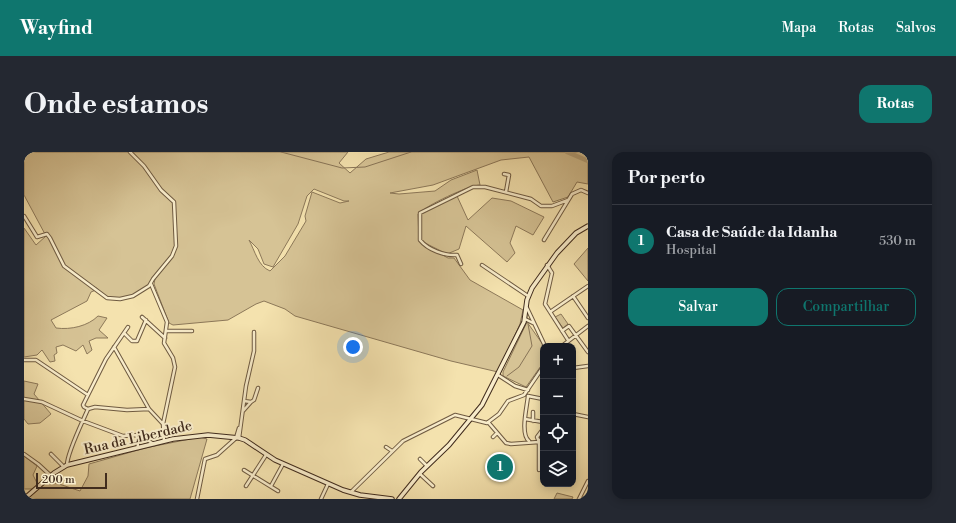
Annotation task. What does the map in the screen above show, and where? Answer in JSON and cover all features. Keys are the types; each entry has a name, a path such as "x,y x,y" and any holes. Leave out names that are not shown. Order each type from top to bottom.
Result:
{"street":[{"path":"24,216 37,237 47,234 64,266 97,289 105,297 124,299 133,296 151,284 159,271 172,256 176,246 174,202 161,190 144,166 130,152"},
{"path":"504,174 509,175 506,192"},
{"path":"462,264 457,255 448,256 420,240 420,213 473,187 486,187 506,192 531,199 541,206 552,206 568,200"},
{"path":"544,240 568,200 578,190 588,193"},
{"path":"399,499 427,466 449,445 487,399 525,318 528,296 547,265 570,239 588,226"},
{"path":"482,265 528,296"},
{"path":"547,265 552,273 545,298 545,304 568,340"},
{"path":"151,284 167,322 165,347 173,358 175,367 163,424 164,441"},
{"path":"550,312 588,286"},
{"path":"573,296 588,318"},
{"path":"526,306 544,343"},
{"path":"142,317 165,338"},
{"path":"525,318 532,319"},
{"path":"525,318 534,323"},
{"path":"124,333 132,341 137,341 146,320"},
{"path":"562,331 569,326 588,352"},
{"path":"565,343 588,326"},
{"path":"88,409 83,405 114,347 128,327"},
{"path":"166,331 192,331"},
{"path":"198,499 205,459 217,455 237,438 242,424 247,380 254,351 254,332"},
{"path":"114,347 149,409 163,424"},
{"path":"24,360 36,360 88,395"},
{"path":"576,368 588,366"},
{"path":"350,493 380,465 392,451 414,434 455,415 484,424 499,414 508,401 524,395 540,372"},
{"path":"498,375 515,386 528,390"},
{"path":"243,411 250,402 254,400 258,388"},
{"path":"524,395 540,398"},
{"path":"528,396 525,418 525,437 529,442"},
{"path":"24,399 42,402 83,421 122,436 137,435 154,444"},
{"path":"244,401 250,402"},
{"path":"88,409 95,407 127,410 149,409"},
{"path":"51,454 65,466 67,457 73,448 88,409"},
{"path":"533,412 533,421"},
{"path":"576,415 588,417"},
{"path":"525,418 540,422"},
{"path":"488,422 506,442 511,444 539,442"},
{"path":"493,437 498,433"},
{"path":"539,470 539,442 537,437 540,433"},
{"path":"137,435 138,448"},
{"name":"Rua da Liberdade","path":"24,498 50,476 65,466 164,441 208,435 237,438 283,464 350,493 392,499"},
{"path":"386,447 392,451"},
{"path":"24,454 38,464 50,476"},
{"path":"246,486 266,455"},
{"path":"420,459 427,466"},
{"path":"271,486 283,464"},
{"path":"244,470 278,491"},
{"path":"420,474 433,486"},
{"path":"579,499 588,481"},
{"path":"321,499 328,484"}],"shaded area":[{"path":"24,152 348,152 339,163 350,173 366,159 389,152 588,152 588,184 577,182 568,197 553,202 529,157 501,160 433,185 390,193 399,194 435,191 451,180 477,170 480,185 467,188 448,196 422,210 418,214 419,241 448,258 454,258 470,280 523,310 520,324 498,372 451,361 295,316 285,309 264,301 228,320 173,325 169,323 154,284 155,279 153,277 150,283 141,291 123,299 111,299 106,297 94,287 96,290 91,292 87,301 51,320 56,328 67,328 84,325 98,316 107,318 99,330 108,338 96,338 89,341 92,350 87,354 83,345 76,351 63,345 56,347 57,353 54,355 55,361 50,362 42,350 37,355 24,357 24,228 36,245 46,236 24,195","holes":["314,189 344,201 349,201 340,203 312,192 305,216 306,221 285,256 270,271 262,266 249,240 258,249 264,264 273,267 298,224 307,196"]},
{"path":"457,196 468,220 492,198 511,201 544,217 533,235 516,226 510,243 515,253 507,262 466,226 459,249 447,254 421,241 421,214"},
{"path":"588,248 588,281 574,264"},
{"path":"561,314 568,324 563,328 555,317"},
{"path":"527,322 542,343 540,343 540,367 526,387 503,376 503,372"},
{"path":"24,381 38,384 34,394 51,414 40,423 28,424 24,419"},
{"path":"200,437 207,439 190,499 27,499 46,483 56,483 80,491 88,476 89,464 145,448"},
{"path":"24,456 37,466 33,475 38,485 32,489 24,489"},
{"path":"557,493 573,497 572,499 554,499"}],"waterway":[{"path":"281,152 342,168 365,167 411,152"},
{"path":"567,152 588,161"},
{"path":"507,376 519,367 532,346 528,324"}],"place":[{"name":"Casa de Saúde da Idanha","path":"500,467"}]}
